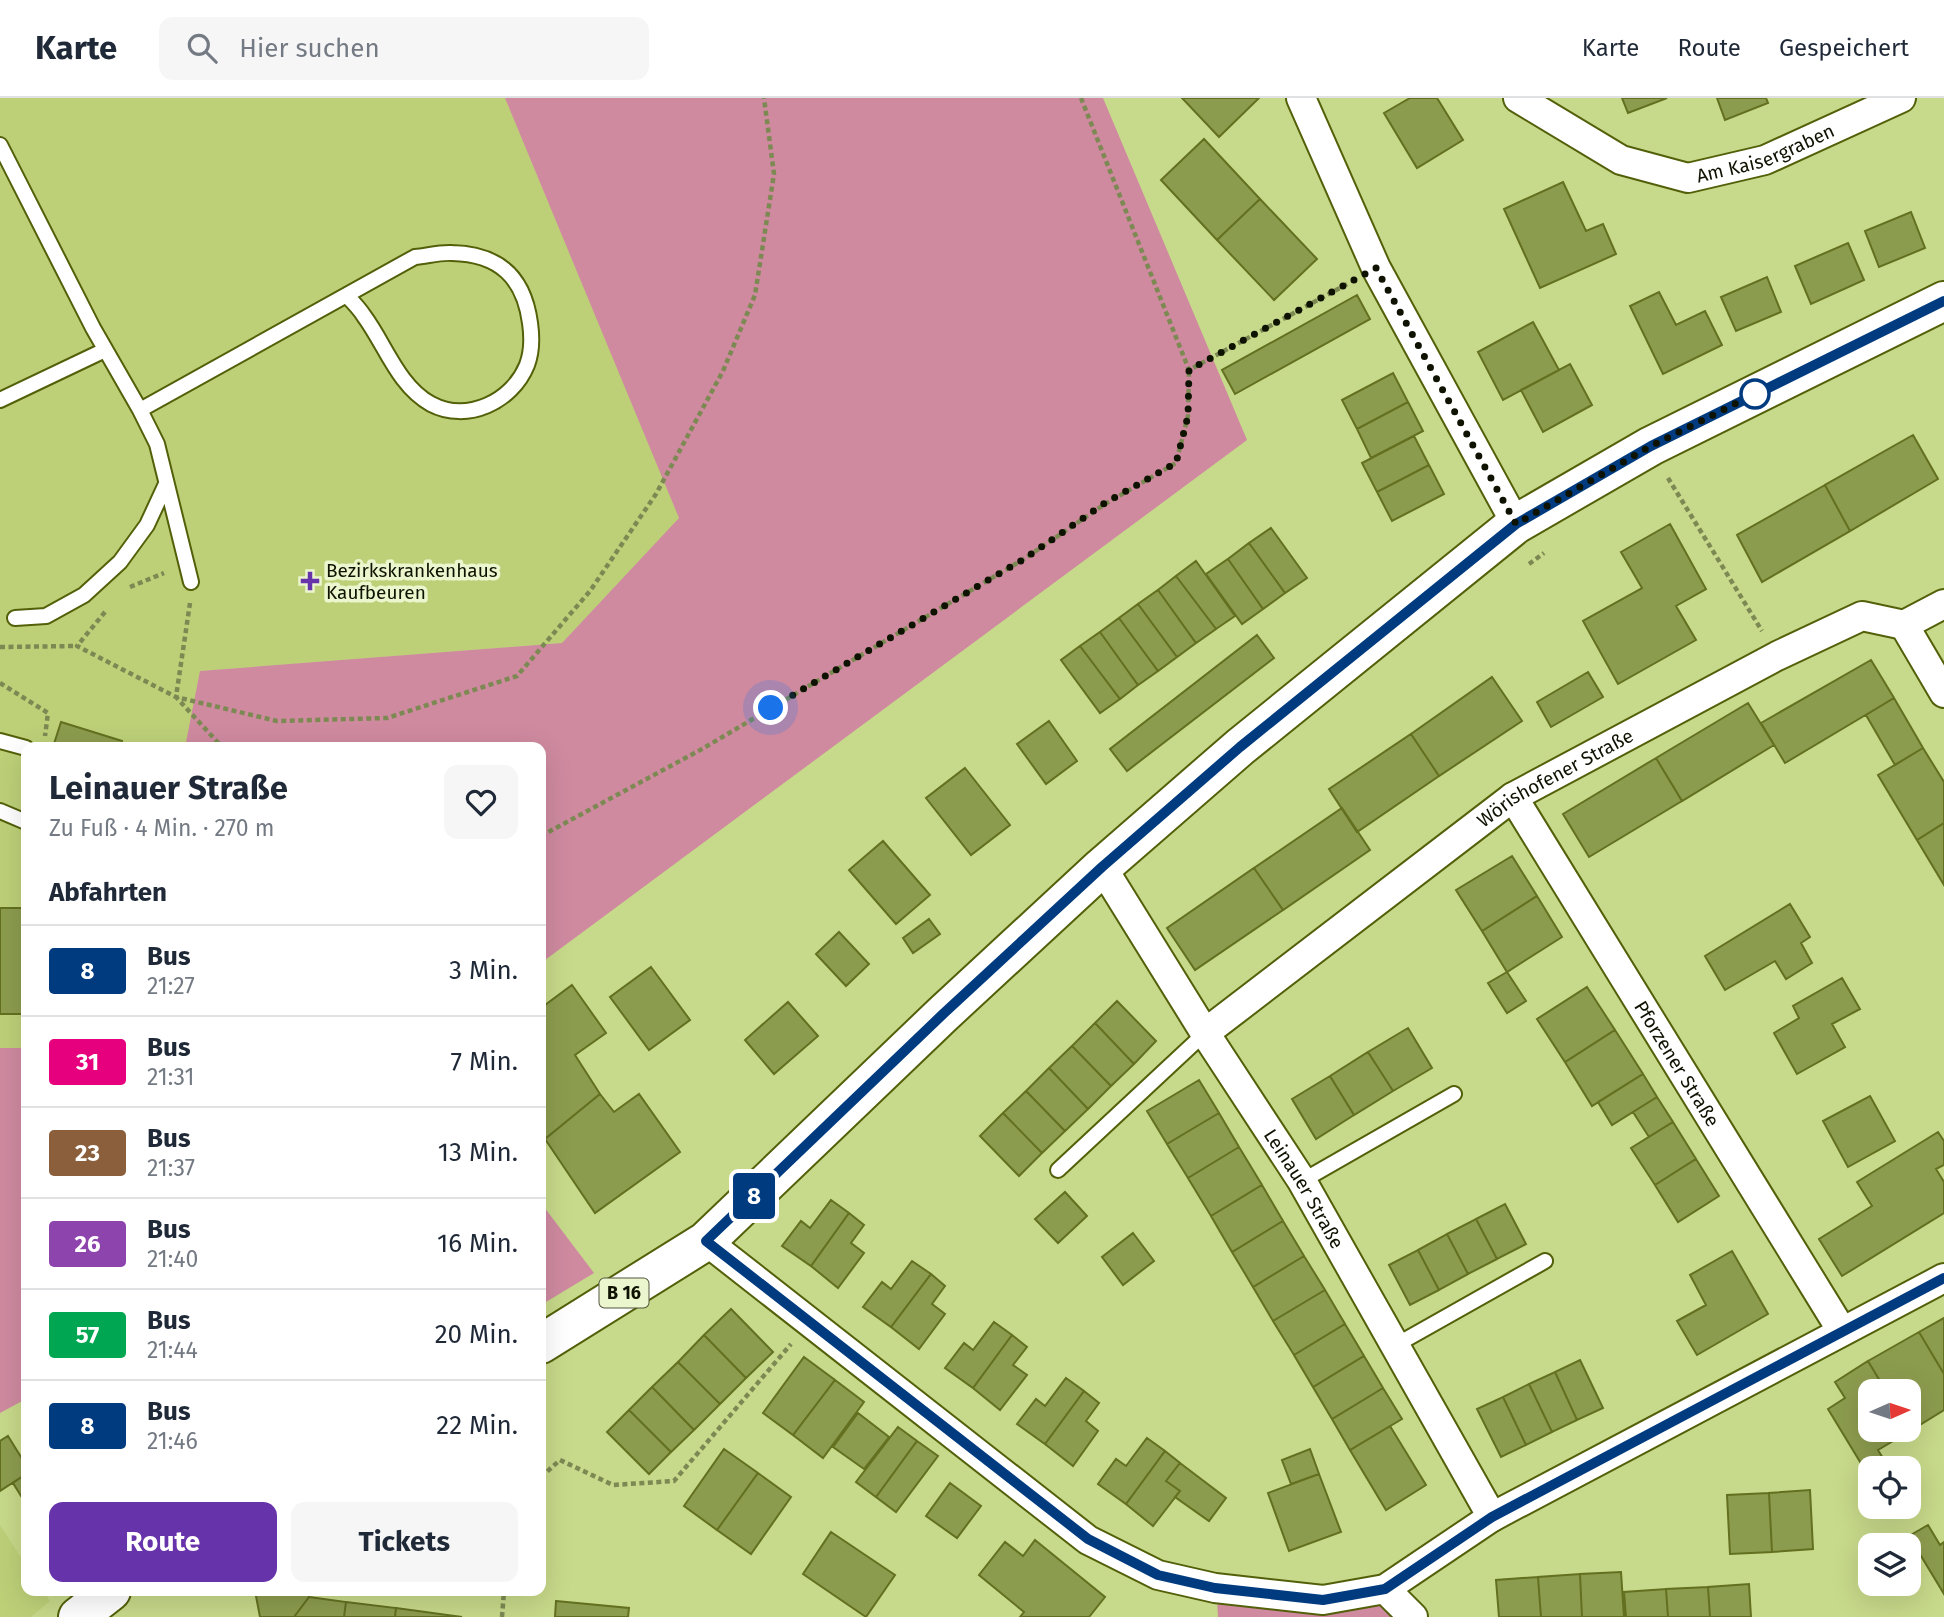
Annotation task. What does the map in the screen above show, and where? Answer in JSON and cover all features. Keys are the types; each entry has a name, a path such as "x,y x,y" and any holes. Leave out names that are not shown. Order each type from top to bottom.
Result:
{"main road":[{"name":"B 16","path":"546,1341 706,1241 942,1015 1102,867 1240,747 1516,524 1651,446 1944,300"},
{"path":"78,1617 105,1596"}],"street":[{"path":"1301,98 1376,268 1516,524"},
{"name":"Am Kaisergraben","path":"1518,98 1621,160 1688,178 1765,160 1901,98"},
{"path":"1944,604 1904,625 1944,693"},
{"name":"Wörishofener Straße","path":"1205,1033 1513,797 1777,656 1863,616 1904,625"},
{"name":"Pforzener Straße","path":"1513,797 1842,1331"},
{"name":"Leinauer Straße","path":"1102,867 1205,1033 1302,1181 1492,1517"},
{"path":"706,1241 1088,1539 1158,1575 1215,1588 1323,1600 1385,1589 1492,1517 1944,1278"},
{"path":"1385,1589 1413,1617"}],"lane":[{"path":"0,145 105,350 157,444 191,582"},
{"path":"140,410 415,257 452,253 478,257 500,266 517,281 528,308 532,340 527,366 509,391 487,407 454,412 430,404 405,383 364,315 347,296"},
{"path":"0,400 105,350"},
{"path":"15,618 46,616 84,595 120,562 147,525 166,484"},
{"path":"0,741 21,746"},
{"path":"0,811 21,820"},
{"path":"1058,1170 1205,1033"},
{"path":"1302,1181 1454,1094"},
{"path":"1396,1345 1545,1261"}],"path":[{"path":"0,647 77,646 176,697 277,721 387,718 517,676 590,591 656,494 723,371 755,295 774,174 764,98"},
{"path":"546,833 702,749 1024,559 1105,503 1176,463 1188,416 1189,370 1081,98"},
{"path":"1189,370 1376,268"},
{"path":"1679,470 1667,476 1777,656"},
{"path":"1521,570 1553,547"},
{"path":"122,590 185,565"},
{"path":"176,697 189,619 191,582"},
{"path":"77,646 107,608"},
{"path":"0,684 48,713 44,742"},
{"path":"176,697 217,742"},
{"path":"546,1473 560,1460 613,1485 674,1480 810,1322"},
{"path":"502,1617 504,1596"}],"shaded area":[{"name":"Bezirkskrankenhaus Kaufbeuren","path":"0,98 505,98 680,518 562,643 201,671 186,742 21,742 21,1048 0,1048"},
{"path":"505,98 1103,98 1247,440 546,959 546,742 186,742 200,671 562,643 679,518"},
{"path":"0,1048 21,1048 21,1402 0,1413"},
{"path":"546,1210 594,1273 546,1302"},
{"path":"0,1525 21,1557 21,1596 46,1596 50,1601 31,1617 0,1617"},
{"path":"1217,1599 1382,1602 1397,1617 1218,1617"}],"building":[{"path":"1182,98 1259,98 1219,137"},
{"path":"1410,98 1437,98 1463,140 1417,168 1384,113"},
{"path":"1622,98 1667,98 1628,113"},
{"path":"1717,98 1766,98 1768,103 1725,120"},
{"path":"1204,139 1260,199 1217,240 1161,180"},
{"path":"1563,182 1586,231 1603,224 1616,254 1540,288 1504,209"},
{"path":"1260,199 1317,259 1274,300 1217,240"},
{"path":"1911,212 1925,248 1879,267 1865,231"},
{"path":"1848,243 1864,280 1811,304 1795,266"},
{"path":"1767,277 1781,312 1736,331 1721,297"},
{"path":"1659,292 1676,325 1705,311 1722,345 1663,374 1630,306"},
{"path":"1357,295 1370,319 1235,394 1222,370"},
{"path":"1533,322 1559,370 1503,400 1478,352"},
{"path":"1570,364 1592,405 1543,432 1521,390"},
{"path":"1393,373 1408,402 1357,429 1342,400"},
{"path":"1408,402 1423,431 1371,458 1357,429"},
{"path":"1913,435 1938,479 1850,531 1825,485"},
{"path":"1414,436 1429,465 1377,492 1362,463"},
{"path":"1429,465 1444,494 1392,521 1377,492"},
{"path":"1825,485 1850,531 1762,582 1737,535"},
{"path":"1670,524 1706,589 1676,606 1696,640 1618,684 1583,621 1642,588 1621,552"},
{"path":"1271,528 1307,578 1285,593 1249,543"},
{"path":"1249,543 1285,593 1263,609 1228,559"},
{"path":"1228,559 1263,609 1242,624 1206,574"},
{"path":"1196,561 1235,616 1216,629 1176,576"},
{"path":"1176,576 1216,629 1196,643 1158,590"},
{"path":"1158,590 1196,643 1177,657 1138,604"},
{"path":"1138,604 1177,657 1158,671 1119,618"},
{"path":"1119,618 1158,671 1138,685 1100,632"},
{"path":"1100,632 1138,685 1120,699 1080,646"},
{"path":"1257,635 1274,658 1127,771 1110,749"},
{"path":"1080,646 1120,699 1100,713 1061,660"},
{"path":"1871,660 1894,698 1785,763 1761,723"},
{"path":"1588,672 1603,697 1551,727 1537,702"},
{"path":"1492,677 1522,721 1439,776 1411,734"},
{"path":"1894,698 1923,748 1895,765 1866,715"},
{"path":"1748,703 1774,745 1682,801 1656,758"},
{"path":"1049,721 1077,761 1046,784 1017,744"},
{"path":"61,722 122,741 122,742 55,742"},
{"path":"1411,734 1439,776 1357,832 1329,789"},
{"path":"1923,748 1944,782 1944,823 1917,840 1878,775"},
{"path":"1656,758 1682,801 1589,857 1563,814"},
{"path":"965,768 1010,825 971,855 926,798"},
{"path":"1342,808 1370,850 1283,910 1254,868"},
{"path":"1944,823 1944,885 1917,840"},
{"path":"883,841 930,895 896,924 849,870"},
{"path":"1512,856 1537,896 1482,931 1456,890"},
{"path":"1254,868 1283,910 1195,970 1167,928"},
{"path":"1537,896 1562,937 1507,972 1482,931"},
{"path":"1790,904 1810,937 1801,943 1812,963 1786,979 1775,961 1725,990 1705,956"},
{"path":"0,908 21,908 21,1014 0,1014"},
{"path":"929,919 940,934 913,953 903,938"},
{"path":"839,932 869,964 846,986 816,954"},
{"path":"651,967 690,1020 649,1050 610,997"},
{"path":"1507,972 1526,1001 1507,1013 1488,983"},
{"path":"1842,978 1860,1009 1832,1024 1845,1047 1797,1074 1774,1033 1799,1018 1793,1006"},
{"path":"572,985 606,1033 575,1055 600,1094 546,1138 546,1004"},
{"path":"1587,987 1615,1030 1565,1062 1537,1019"},
{"path":"1117,1001 1156,1041 1134,1064 1095,1023"},
{"path":"788,1002 818,1036 774,1074 745,1040"},
{"path":"1095,1023 1134,1064 1111,1086 1072,1046"},
{"path":"1408,1028 1432,1068 1393,1091 1368,1052"},
{"path":"1615,1030 1643,1074 1592,1106 1565,1062"},
{"path":"1072,1046 1111,1086 1088,1109 1049,1068"},
{"path":"1368,1052 1393,1091 1354,1115 1330,1076"},
{"path":"1049,1068 1088,1109 1065,1131 1026,1091"},
{"path":"1643,1074 1657,1097 1612,1125 1598,1102"},
{"path":"1330,1076 1354,1115 1316,1139 1292,1099"},
{"path":"1199,1080 1219,1113 1167,1144 1147,1111"},
{"path":"1026,1091 1065,1131 1042,1153 1003,1113"},
{"path":"600,1094 614,1112 639,1094 680,1152 595,1213 546,1138"},
{"path":"1870,1096 1895,1141 1848,1167 1823,1121"},
{"path":"1657,1097 1673,1122 1649,1137 1633,1112"},
{"path":"1003,1113 1042,1153 1019,1176 980,1136"},
{"path":"1219,1113 1239,1147 1188,1178 1167,1144"},
{"path":"1673,1122 1696,1159 1655,1185 1631,1148"},
{"path":"1938,1132 1944,1141 1944,1165 1936,1169 1944,1182 1944,1213 1842,1276 1819,1239 1872,1206 1857,1182"},
{"path":"1239,1147 1262,1185 1211,1216 1188,1178"},
{"path":"1696,1159 1719,1196 1678,1222 1655,1185"},
{"path":"1262,1185 1283,1221 1232,1252 1211,1216"},
{"path":"1065,1192 1087,1216 1058,1243 1035,1219"},
{"path":"831,1200 849,1213 811,1266 782,1246 801,1221 810,1228"},
{"path":"1505,1204 1526,1244 1497,1259 1476,1219"},
{"path":"849,1213 864,1225 851,1243 864,1253 838,1288 811,1266"},
{"path":"1476,1219 1497,1259 1468,1274 1447,1234"},
{"path":"1283,1221 1304,1256 1253,1287 1232,1252"},
{"path":"1133,1233 1154,1261 1123,1285 1102,1257"},
{"path":"1447,1234 1468,1274 1439,1290 1418,1250"},
{"path":"1418,1250 1439,1290 1410,1305 1389,1265"},
{"path":"1732,1251 1768,1314 1697,1355 1677,1321 1706,1305 1690,1275"},
{"path":"1304,1256 1325,1290 1273,1321 1253,1287"},
{"path":"912,1261 931,1274 891,1327 863,1307 882,1282 891,1289"},
{"path":"931,1274 945,1286 932,1304 945,1314 919,1349 891,1327"},
{"path":"1325,1290 1345,1324 1294,1355 1273,1321"},
{"path":"731,1309 773,1352 746,1378 704,1335"},
{"path":"1944,1318 1944,1374 1919,1332"},
{"path":"994,1322 1012,1335 973,1388 945,1368 964,1343 973,1350"},
{"path":"1345,1324 1364,1356 1313,1387 1294,1355"},
{"path":"1919,1332 1944,1374 1944,1410 1922,1424 1922,1379 1879,1379 1868,1361"},
{"path":"704,1335 746,1378 720,1404 678,1362"},
{"path":"1012,1335 1027,1347 1013,1365 1027,1375 1000,1410 973,1388"},
{"path":"1364,1356 1383,1388 1332,1419 1313,1387"},
{"path":"804,1357 835,1380 793,1435 763,1413"},
{"path":"1580,1360 1603,1408 1577,1420 1555,1372"},
{"path":"1868,1361 1879,1379 1858,1379 1858,1442 1891,1442 1878,1450 1882,1456 1858,1456 1858,1459 1828,1409 1845,1398 1835,1382"},
{"path":"678,1362 720,1404 694,1430 652,1387"},
{"path":"1555,1372 1577,1420 1552,1432 1529,1384"},
{"path":"1066,1378 1084,1391 1045,1444 1017,1424 1036,1399 1045,1406"},
{"path":"835,1380 864,1402 823,1458 793,1435"},
{"path":"1529,1384 1552,1432 1526,1445 1503,1397"},
{"path":"652,1387 694,1430 671,1452 629,1410"},
{"path":"1383,1388 1402,1419 1350,1450 1332,1419"},
{"path":"1084,1391 1099,1403 1086,1421 1098,1431 1073,1466 1045,1444"},
{"path":"1503,1397 1526,1445 1501,1457 1477,1409"},
{"path":"629,1410 671,1452 649,1474 607,1432"},
{"path":"858,1413 889,1437 864,1469 833,1447"},
{"path":"1390,1426 1426,1485 1386,1510 1350,1450"},
{"path":"898,1427 917,1441 876,1497 856,1482"},
{"path":"8,1436 21,1457 21,1477 0,1491 0,1441"},
{"path":"1147,1438 1165,1451 1126,1504 1098,1484 1116,1459 1126,1466"},
{"path":"917,1441 938,1456 896,1512 876,1497"},
{"path":"724,1449 758,1473 717,1530 684,1506"},
{"path":"1310,1449 1319,1474 1291,1484 1282,1460"},
{"path":"1165,1451 1180,1463 1166,1481 1180,1491 1153,1526 1126,1504"},
{"path":"1180,1463 1226,1498 1209,1521 1175,1497 1180,1491 1166,1481"},
{"path":"758,1473 791,1497 751,1554 717,1530"},
{"path":"1319,1474 1341,1532 1289,1551 1268,1493"},
{"path":"21,1477 21,1496 13,1483"},
{"path":"950,1483 981,1506 957,1538 926,1516"},
{"path":"1810,1490 1813,1549 1772,1552 1769,1493"},
{"path":"1769,1493 1772,1552 1730,1554 1727,1495"},
{"path":"1928,1525 1940,1545 1944,1542 1944,1594 1921,1556 1921,1533 1914,1533"},
{"path":"831,1532 895,1575 866,1617 803,1574"},
{"path":"1035,1540 1105,1597 1089,1617 1020,1617 1024,1612 979,1575 1005,1542 1023,1556"},
{"path":"1621,1572 1624,1617 1582,1617 1580,1574"},
{"path":"1580,1574 1582,1617 1541,1617 1538,1577"},
{"path":"1538,1577 1541,1617 1499,1617 1496,1580"},
{"path":"1749,1584 1751,1617 1710,1617 1708,1587"},
{"path":"1708,1587 1710,1617 1668,1617 1666,1589"},
{"path":"1666,1589 1668,1617 1626,1617 1624,1592"},
{"path":"256,1596 309,1596 294,1617 260,1617"},
{"path":"309,1597 346,1602 344,1617 294,1617"},
{"path":"556,1601 629,1608 628,1617 555,1617"},
{"path":"346,1602 396,1608 395,1617 344,1617"},
{"path":"396,1608 462,1617 395,1617"}],"bus line":[{"name":"8","path":"1944,301 1651,446 1516,524 1240,747 1102,867 942,1015 706,1241 1088,1539 1158,1575 1215,1588 1323,1600 1385,1589 1492,1517 1944,1278"}],"place":[{"name":"Bezirkskrankenhaus Kaufbeuren","path":"310,581"}],"route":[{"path":"771,708 1024,559 1105,503 1176,463 1188,416 1189,370 1376,268 1516,524 1651,446 1757,393 1755,394"}]}
